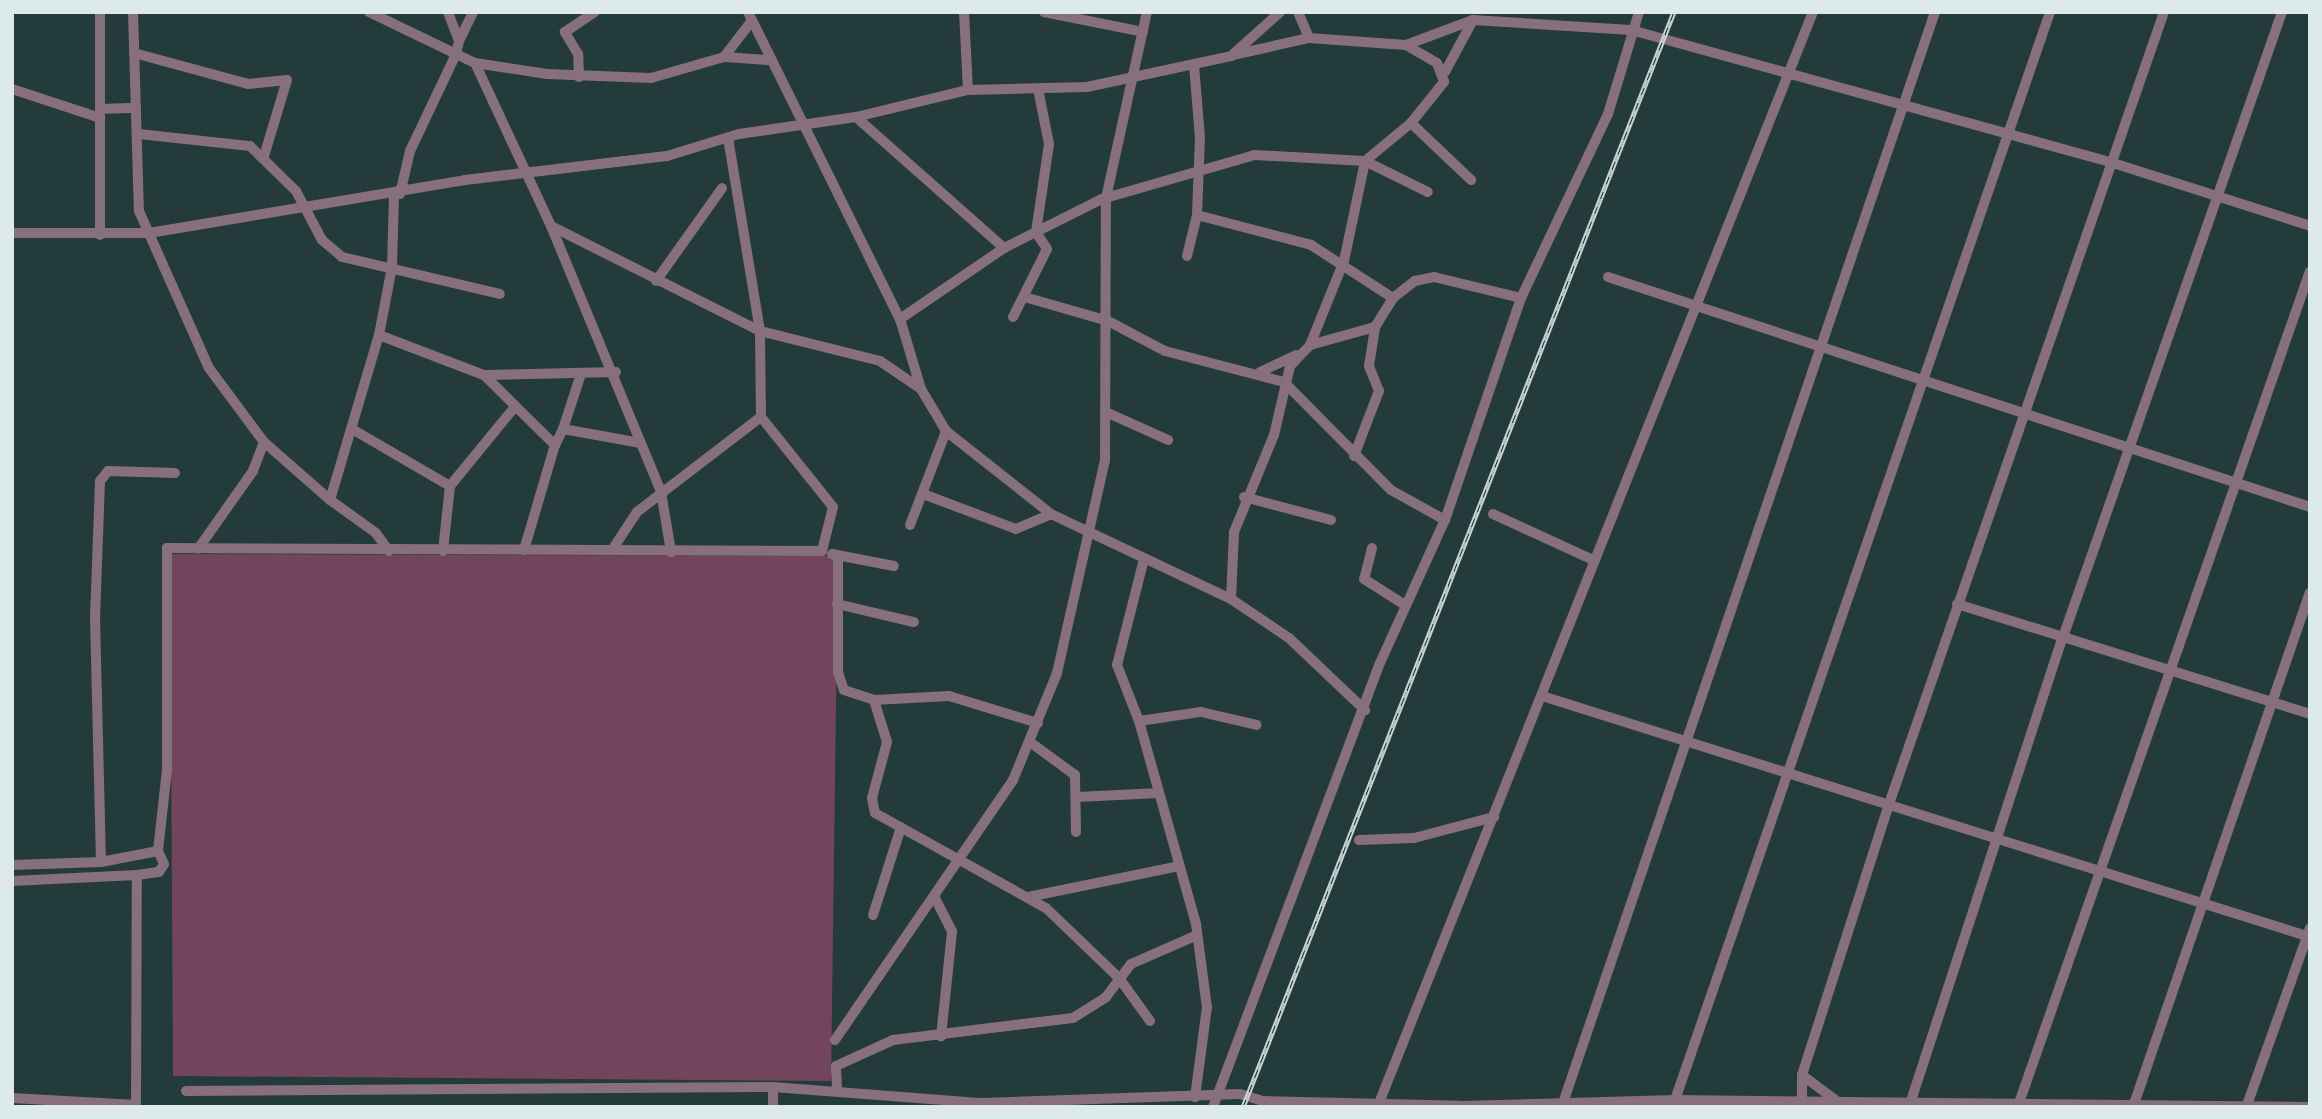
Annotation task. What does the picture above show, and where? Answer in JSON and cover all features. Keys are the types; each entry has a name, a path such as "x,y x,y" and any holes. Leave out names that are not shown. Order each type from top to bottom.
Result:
{"street":[{"path":"100,12 100,235"},
{"path":"133,12 139,134 138,211 209,368 264,442 330,500 376,533 389,551"},
{"path":"369,12 475,63 579,77 651,78 724,57 768,60"},
{"path":"448,12 459,41"},
{"path":"330,500 379,335 392,267 397,194 410,151 473,12"},
{"path":"579,77 578,54 565,32 594,12"},
{"path":"964,12 968,90"},
{"path":"1044,12 1143,32"},
{"path":"835,1040 959,863 1030,742 1063,649 1088,534 1108,413 1106,198 1147,12"},
{"path":"1231,56 1280,12"},
{"path":"1298,12 1309,38"},
{"path":"1215,1103 1405,605 1445,520 1521,298 1608,114 1631,30 1639,12"},
{"path":"1379,1103 1813,12"},
{"path":"1564,1100 1684,738 1901,102 1935,12"},
{"path":"1675,1100 1786,772 1925,382 2006,132 2050,12"},
{"path":"1802,1105 1802,1075 1889,804 1957,604 2028,415 2110,162 2164,12"},
{"path":"1909,1104 2063,640 2133,447 2282,12"},
{"path":"12,233 149,233 530,170 570,172 667,156 728,138 856,117 968,90 1038,89 1134,76 1309,38 1406,45 1489,16 1631,30 1901,102 2110,162 2310,226"},
{"path":"724,57 749,18"},
{"path":"749,18 900,319 920,389 946,431 1051,514 1088,534 1231,599 1289,638 1365,710"},
{"path":"1310,345 1344,261 1365,161 1410,123 1445,72 1473,20"},
{"path":"1406,45 1445,72"},
{"path":"134,53 248,83 287,80 264,156"},
{"path":"475,63 530,170 551,226 616,372 661,492 671,552"},
{"path":"1186,256 1197,215 1200,105 1194,65"},
{"path":"12,89 100,114 136,108"},
{"path":"1013,317 1027,298 1047,249 1036,232 1049,144 1038,89"},
{"path":"856,117 1004,248"},
{"path":"1410,123 1471,180"},
{"path":"139,134 189,144 233,141 264,156 304,206 322,240 342,257 500,294"},
{"path":"728,138 760,331 761,417 833,507 822,551"},
{"path":"900,319 1004,248 1106,198 1198,168 1254,155 1365,161 1428,192"},
{"path":"656,281 722,188"},
{"path":"1197,215 1274,231 1344,261 1393,298"},
{"path":"551,226 760,331 880,361 920,389"},
{"path":"2019,1103 2101,873 2167,671 2310,271"},
{"path":"1354,456 1379,391 1369,366 1375,327 1393,298 1415,281 1434,276 1521,298"},
{"path":"1608,277 1819,348 2235,480 2310,507"},
{"path":"1027,298 1108,321 1165,351 1260,372 1284,382 1354,456 1391,490 1445,520"},
{"path":"1260,372 1299,354 1310,345 1375,327"},
{"path":"379,335 484,375 616,372"},
{"path":"1231,599 1234,532 1244,497 1274,435 1284,382 1299,354"},
{"path":"524,550 555,445 581,374"},
{"path":"484,375 513,409 555,445"},
{"path":"443,551 450,486 513,409"},
{"path":"1108,413 1168,440"},
{"path":"612,550 630,519 661,492 761,417"},
{"path":"352,429 450,486"},
{"path":"563,429 641,443"},
{"path":"910,525 946,431"},
{"path":"198,549 253,471 264,442"},
{"path":"101,862 95,618 100,481 108,471 175,472"},
{"path":"923,494 1016,529 1051,514"},
{"path":"1244,497 1331,520"},
{"path":"1493,514 1595,561"},
{"path":"12,881 137,875 159,872 164,864 158,851 167,770 167,548 822,551 894,566"},
{"path":"1371,548 1364,579 1405,605"},
{"path":"838,556 839,682 874,700 949,695 1038,723"},
{"path":"1144,559 1117,665 1139,720 1197,934 1206,1007 1195,1097"},
{"path":"2134,1104 2310,592"},
{"path":"838,604 914,621"},
{"path":"1957,604 2063,640 2310,714"},
{"path":"1542,696 1684,738 2203,905 2309,934 2247,1105"},
{"path":"874,700 887,742 871,807 959,863 1046,908 1119,978 1150,1021"},
{"path":"1139,720 1201,712 1257,725"},
{"path":"1030,742 1075,775 1076,832"},
{"path":"1076,797 1159,793"},
{"path":"1359,840 1414,838 1493,817"},
{"path":"873,915 901,827"},
{"path":"12,864 101,862 158,851"},
{"path":"1025,897 1179,866"},
{"path":"12,1098 136,1106 137,875"},
{"path":"935,898 952,932 941,1036"},
{"path":"836,1088 836,1066 874,1055 874,1047 1073,1018 1106,997 1119,978 1147,955 1197,934"},
{"path":"1802,1075 1838,1102"},
{"path":"186,1091 470,1093 773,1087 836,1088 879,1102 982,1105 1195,1097 1215,1103 1240,1094 1261,1104 1379,1103 1461,1106 1564,1100 1652,1103 1675,1100 1802,1105 1838,1102 2309,1107"},
{"path":"773,1087 773,1107"},
{"path":"470,1093 470,1107"}],"shaded area":[{"path":"170,554 838,556 831,1081 173,1076"}],"railway":[{"path":"1243,1107 1674,12"}]}
